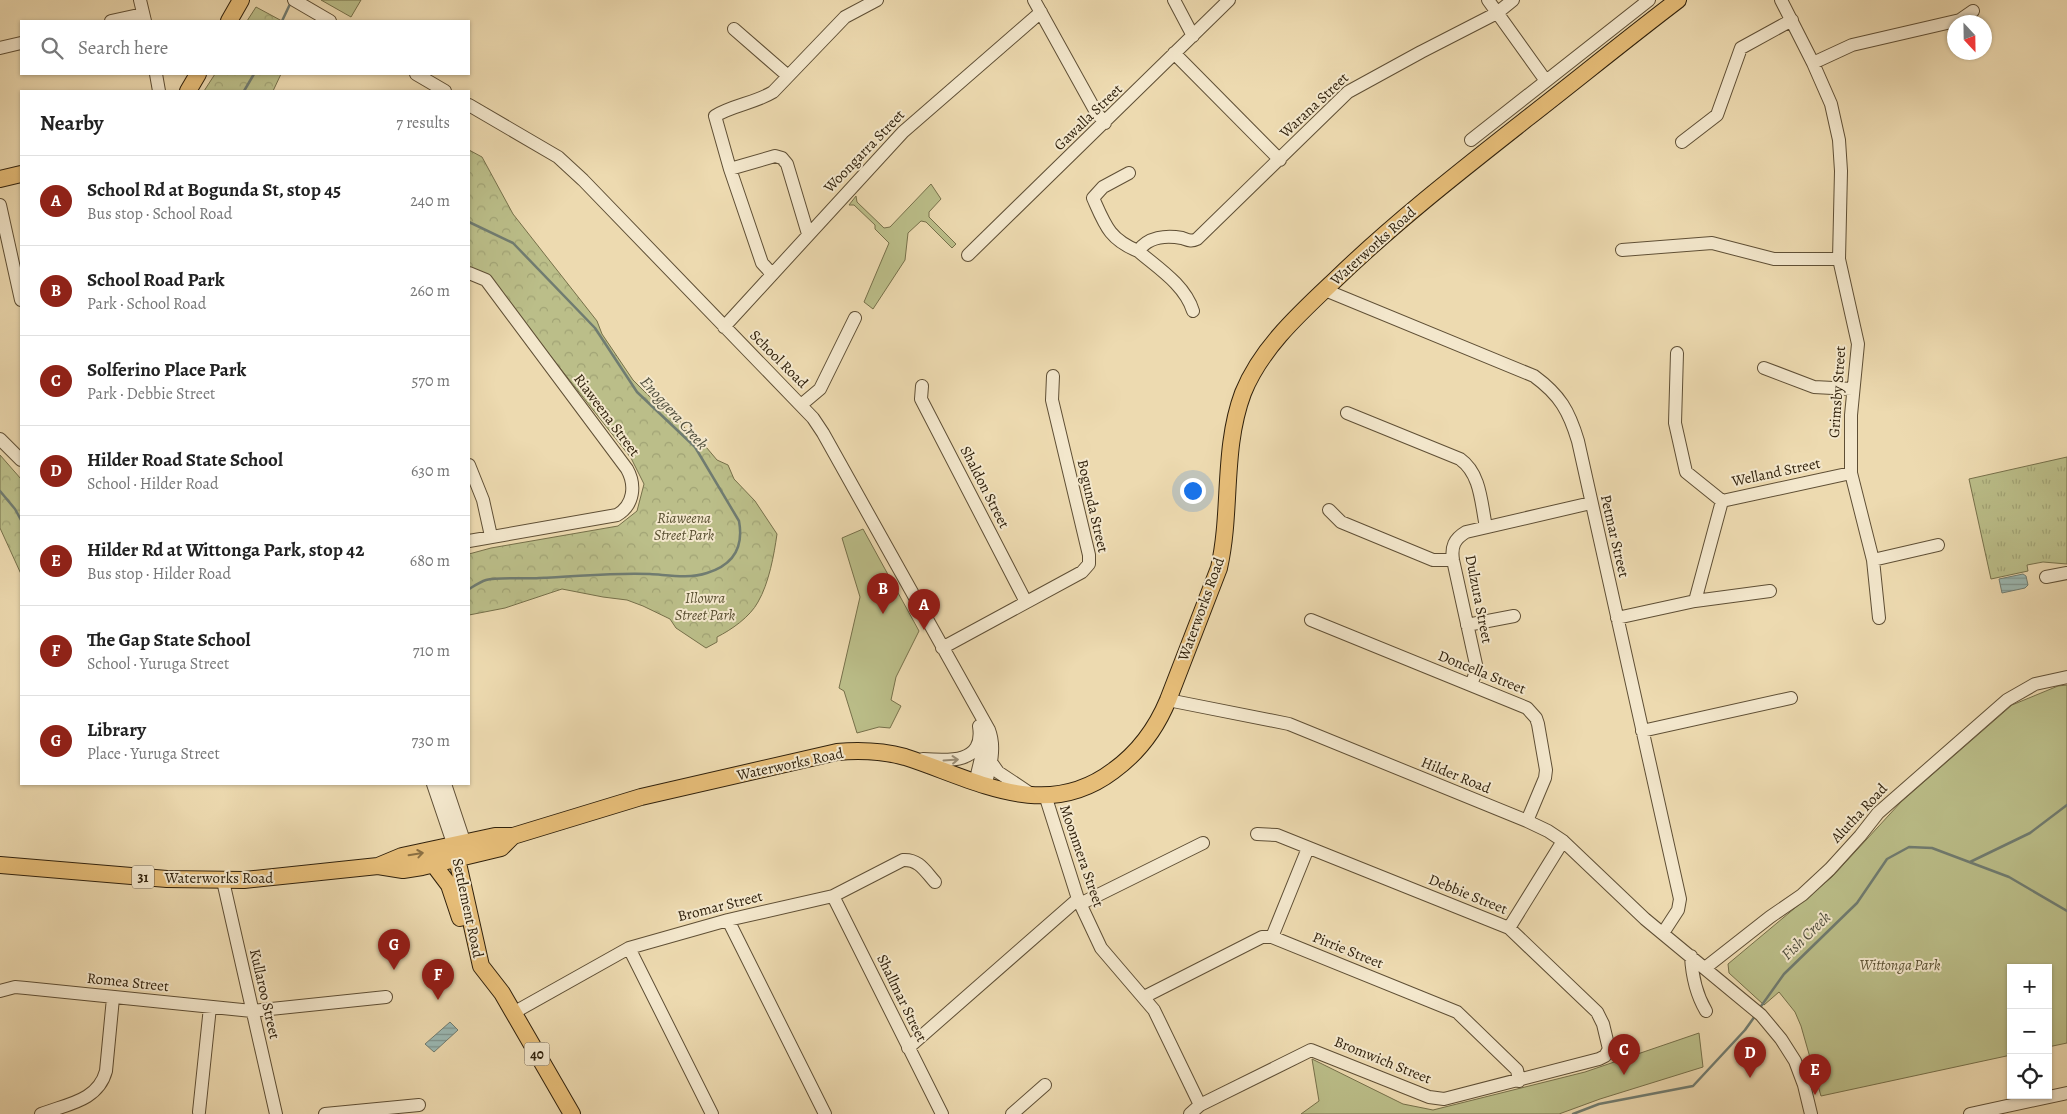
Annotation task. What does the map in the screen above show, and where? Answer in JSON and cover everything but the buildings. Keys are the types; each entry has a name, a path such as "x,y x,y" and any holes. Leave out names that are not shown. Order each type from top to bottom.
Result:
{"main road":[{"path":"230,20 241,0"},
{"name":"Waterworks Road","path":"378,866 403,870 434,865 495,836 512,836 641,797 837,752 868,752 903,757 1015,794 1039,796 1067,793 1104,778 1119,766 1154,729 1168,700 1219,568 1225,532 1231,444 1235,418 1243,392 1257,365 1272,345 1380,237 1651,8 1678,0"},
{"path":"189,90 197,75"},
{"path":"0,180 20,174"},
{"name":"Waterworks Road","path":"0,864 167,879 223,881 286,877 378,866 402,856 461,852"},
{"name":"Settlement Road","path":"461,852 481,966 502,993 572,1114"},
{"name":"Settlement Road","path":"461,852 487,950 502,993"},
{"path":"434,865 444,876 451,891 465,931 481,966"}],"street":[{"path":"119,20 144,17 140,0"},
{"path":"772,274 762,263 730,169 715,116 724,110 763,98 773,92 844,17 877,0"},
{"path":"1034,0 1096,112 1105,123"},
{"path":"1174,0 1193,36"},
{"name":"Gawalla Street","path":"968,255 1229,0"},
{"path":"1488,0 1546,81"},
{"name":"Warana Street","path":"1138,251 1143,245 1158,238 1182,238 1192,241 1197,239 1356,86 1497,12 1513,0"},
{"name":"Grimsby Street","path":"1782,0 1831,104 1839,140 1841,171 1839,259 1858,344 1852,390 1851,473 1873,560 1879,618"},
{"path":"299,3 328,20"},
{"path":"1471,140 1546,81 1651,8"},
{"path":"1813,63 1852,45 1960,20 1973,11"},
{"name":"Woongarra Street","path":"724,327 902,132 1041,12"},
{"path":"1682,142 1718,115 1741,48 1792,20"},
{"path":"734,29 788,76"},
{"path":"0,48 20,43"},
{"path":"1174,53 1280,160"},
{"path":"418,75 443,90"},
{"name":"School Road","path":"470,106 558,157 589,186 724,327 801,404 823,432 991,735 991,762 980,784"},
{"path":"730,169 775,156 782,158 786,164 808,234"},
{"path":"1129,173 1103,187 1093,198 1108,231 1120,243 1138,251 1177,284 1189,300 1192,311"},
{"path":"0,205 20,295"},
{"path":"1622,250 1712,243 1774,259 1839,259"},
{"name":"Riaweena Street","path":"470,273 486,280 627,469 633,484 631,499 624,511 617,515 470,541"},
{"name":"Petmar Street","path":"1325,290 1534,376 1560,398 1568,413 1573,426 1591,503 1680,899 1678,910 1663,933"},
{"path":"801,404 820,389 855,318"},
{"path":"1677,353 1676,423 1686,472 1722,501"},
{"path":"1764,368 1814,387 1852,390"},
{"name":"Bogunda Street","path":"942,648 1082,572 1089,564 1089,555 1052,400 1052,376"},
{"name":"Shaldon Street","path":"922,386 921,399 1026,602"},
{"path":"1347,413 1460,459 1467,464 1476,477 1486,527"},
{"path":"0,439 20,459"},
{"path":"470,468 483,500 491,536"},
{"name":"Welland Street","path":"1695,601 1722,501 1851,473"},
{"name":"Dulzura Street","path":"1471,685 1477,669 1453,560 1452,553 1455,540 1466,532 1591,503"},
{"path":"1328,510 1340,522 1433,560 1453,560"},
{"path":"1873,560 1938,544"},
{"path":"2046,577 2067,573"},
{"path":"1617,618 1695,601 1770,591"},
{"path":"1467,625 1514,616"},
{"name":"Doncella Street","path":"1312,620 1528,708 1536,718 1546,770 1545,778 1526,821"},
{"name":"Alutha Road","path":"1706,968 1770,917 1802,895 1830,869 1878,813 2007,700 2026,688 2067,677"},
{"path":"1642,731 1791,698"},
{"name":"Hilder Road","path":"1168,700 1289,724 1548,831 1563,841 1645,919 1761,1015 1781,1039 1795,1061 1804,1085 1811,1114"},
{"name":"School Road","path":"977,711 983,751 980,784"},
{"path":"903,757 949,761 960,759 969,754 976,745 980,734 980,726"},
{"path":"991,762 998,772 1039,796"},
{"path":"433,785 461,852"},
{"path":"445,785 461,852"},
{"name":"Moonmera Street","path":"1039,796 1079,901 1101,948 1154,1010 1200,1105"},
{"name":"Debbie Street","path":"1256,834 1277,835 1509,928 1597,1012 1603,1024 1608,1049 1605,1056"},
{"path":"1509,928 1563,841"},
{"path":"908,1048 1079,901 1204,843"},
{"path":"1144,997 1262,936 1272,937 1308,848"},
{"name":"Bromar Street","path":"513,1013 629,948 728,920 833,896 902,860 917,862 934,882"},
{"name":"Kullaroo Street","path":"223,881 276,1114"},
{"name":"Shallmar Street","path":"833,896 942,1114"},
{"path":"728,920 825,1114"},
{"name":"Pirrie Street","path":"1272,937 1457,1012 1516,1070 1519,1080"},
{"path":"629,948 712,1114"},
{"path":"1691,956 1692,973 1700,1001 1706,1011"},
{"name":"Romea Street","path":"0,991 15,987 252,1011 386,997"},
{"path":"41,1114 92,1095 103,1081 106,1071 113,998"},
{"path":"199,1112 210,1007"},
{"name":"Bromwich Street","path":"1190,1114 1200,1105 1311,1050 1436,1099 1452,1098 1605,1056"},
{"path":"1012,1114 1045,1085"},
{"path":"1970,1114 2067,1093"},
{"path":"325,1114 419,1105"}],"green space":[{"path":"321,0 361,0 351,17"},
{"path":"256,7 280,20 248,20"},
{"path":"214,75 281,75 273,90 205,90"},
{"name":"Riaweena Street Park","path":"470,151 482,157 513,214 597,321 602,334 633,380 653,400 672,411 691,436 701,441 717,460 728,465 734,479 755,501 777,534 768,578 755,608 734,627 717,637 717,642 706,648 676,628 670,619 627,600 562,589 505,608 470,615 470,554 491,548 618,526 637,511 644,484 631,458 489,278 470,269"},
{"path":"931,184 941,199 929,212 929,217 956,244 952,248 926,222 921,221 908,233 905,260 873,309 864,302 889,243 875,229 875,225 854,205 849,205 856,196 857,202 884,228 890,227"},
{"path":"0,455 20,478 20,572 0,528"},
{"path":"2067,457 2067,564 2043,562 2027,565 2028,571 1991,579 1969,479"},
{"path":"863,529 919,631 896,677 891,700 901,706 890,728 879,727 857,733 844,691 839,688 860,597 842,538"},
{"name":"Wittonga Park","path":"2067,685 2067,1043 2052,1046 2052,964 2007,964 2007,1056 1821,1096 1801,1026 1795,1012 1779,992 1764,1005 1729,973 1728,964 1832,877 1901,802 2012,705 2058,686"},
{"path":"1699,1033 1703,1067 1600,1099 1559,1114 1301,1114 1319,1101 1312,1059 1403,1104 1433,1110 1585,1072"}],"water":[{"path":"2023,574 2026,576 2028,585 2025,588 2002,593 1999,579"},
{"path":"450,1022 458,1030 434,1052 425,1044"}],"waterway":[{"name":"Enoggera Creek","path":"282,20 291,2"},
{"name":"Enoggera Creek","path":"245,90 253,75"},
{"name":"Enoggera Creek","path":"470,222 513,243 595,328 637,392 695,447 739,521 740,531 738,547 730,560 716,570 700,575 622,574 497,579 486,580 470,588"},
{"name":"Enoggera Creek","path":"0,491 20,518"},
{"path":"1970,862 2030,833 2067,805"},
{"name":"Fish Creek","path":"1759,1009 1784,974 1857,903 1887,859 1909,847 1932,848 2009,877 2067,911"},
{"name":"Fish Creek","path":"1573,1114 1599,1104 1693,1086 1745,1030 1755,1016"}],"place":[{"name":"School Road Park","path":"883,614"},
{"name":"School Rd at Bogunda St, stop 45","path":"924,630"},
{"name":"Library","path":"394,970"},
{"name":"The Gap State School","path":"438,1000"},
{"name":"Solferino Place Park","path":"1624,1075"},
{"name":"Hilder Road State School","path":"1750,1078"},
{"name":"Hilder Rd at Wittonga Park, stop 42","path":"1815,1095"}],"park label":[{"name":"Illowra Street Park","path":"705,606"}]}
